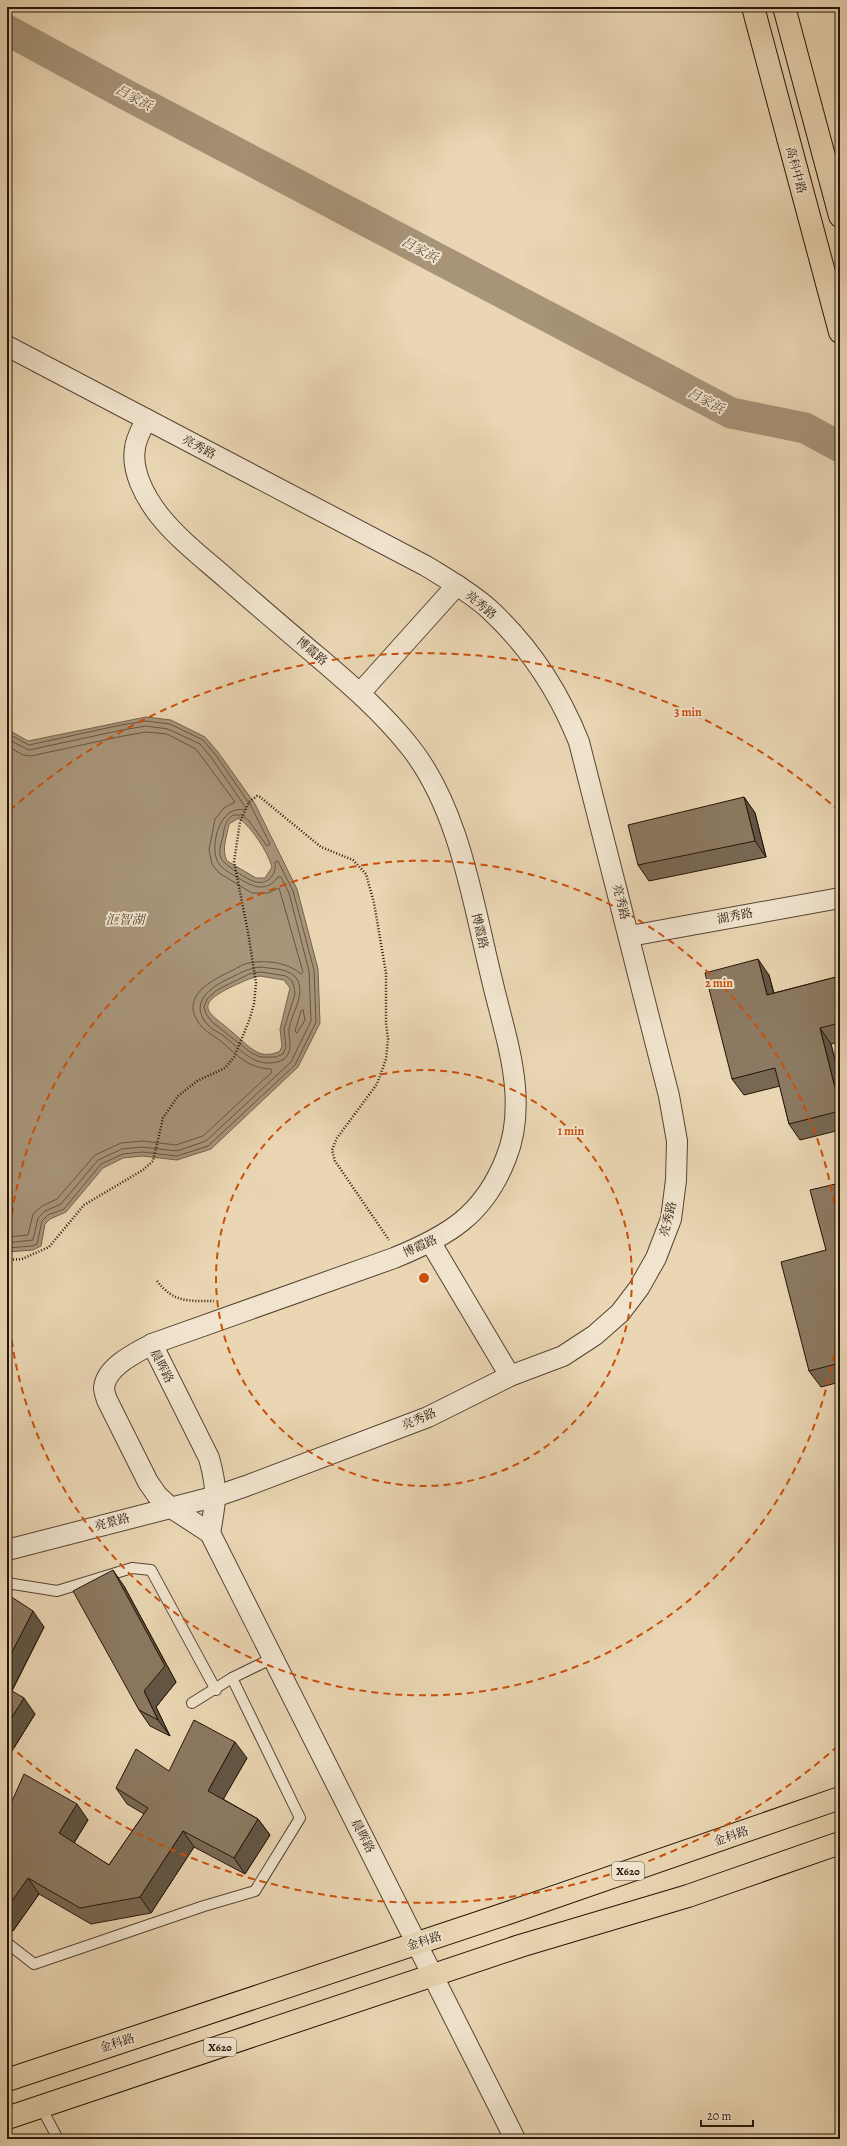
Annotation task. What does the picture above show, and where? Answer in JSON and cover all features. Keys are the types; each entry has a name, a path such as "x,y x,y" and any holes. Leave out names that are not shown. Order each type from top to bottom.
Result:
{"main road":[{"name":"高科中路","path":"753,7 840,332"},
{"path":"784,7 840,216"},
{"name":"金科路","path":"7,2080 417,1943 840,1798"},
{"name":"X620","path":"7,2118 520,1946 688,1896 840,1843"}],"street":[{"name":"亮秀路","path":"7,346 426,566 457,585 488,609 514,636 552,685 569,717 588,770 669,1096 676,1141 676,1180 671,1219 656,1258 639,1288 620,1313 595,1335 563,1356 510,1376 428,1417 217,1496"},
{"name":"博霞路","path":"146,419 136,443 134,463 139,480 158,514 205,560 378,710 412,749 438,792 448,816 474,908 512,1064 515,1087 513,1136 498,1178 471,1214 452,1230 431,1243 152,1344"},
{"path":"360,693 457,585"},
{"name":"湖秀路","path":"630,936 840,898"},
{"path":"431,1243 510,1376"},
{"name":"晨晖路","path":"210,1533 217,1496 215,1478 209,1458 152,1344 122,1362 110,1374 104,1388 107,1400 148,1482 157,1495 170,1507 210,1533 514,2139"},
{"name":"亮景路","path":"7,1550 217,1496"}],"lane":[{"path":"7,1583 57,1591 132,1568 151,1570 216,1690"},
{"path":"192,1703 216,1690 232,1678 273,1658"},
{"path":"7,1943 34,1964 204,1906 255,1891 300,1818 232,1678"},
{"path":"41,2107 58,2139"}],"path":[{"path":"7,1260 22,1260 49,1248 84,1205 143,1170 153,1161 163,1118 178,1096 197,1081 224,1068 234,1056 254,1004 256,983 248,932 234,862 240,822 254,797 260,797 321,847 353,860 366,874 374,903 386,973 386,1024 388,1039 386,1059 377,1084 337,1138 332,1150 335,1162 389,1240 390,1247"},
{"path":"157,1281 165,1291 175,1298 192,1301 216,1301"}],"water":[{"name":"汇智湖","path":"146,717 171,720 205,737 218,752 255,804 297,889 318,969 320,1023 298,1067 211,1149 177,1160 142,1156 123,1158 103,1168 66,1212 50,1219 45,1224 41,1246 33,1250 7,1252 7,729 28,741","holes":["239,818 254,834 270,861 272,867 265,878 256,878 227,861 225,857 224,848 229,824","260,976 284,980 290,988 280,1029 282,1046 280,1051 271,1054 262,1054 250,1048 212,1015 208,1006 211,1000 229,988 248,979"]}],"building":[{"path":"744,797 755,841 638,865 628,825"},
{"path":"758,959 767,995 840,976 840,1023 820,1028 840,1111 789,1124 775,1068 732,1079 705,973"},
{"path":"840,1183 840,1363 809,1371 781,1262 826,1250 810,1190"},
{"path":"113,1570 165,1666 144,1691 158,1720 139,1710 73,1591"},
{"path":"7,1594 33,1611 7,1662"},
{"path":"7,1688 24,1698 7,1725"},
{"path":"194,1720 235,1742 208,1791 258,1819 234,1858 183,1831 140,1897 80,1908 28,1878 7,1908 7,1806 9,1808 24,1774 77,1804 59,1833 109,1865 148,1808 116,1788 136,1749 169,1771"}],"waterway":[{"name":"吕家浜","path":"7,30 121,92 731,413 805,428 840,447"}]}
